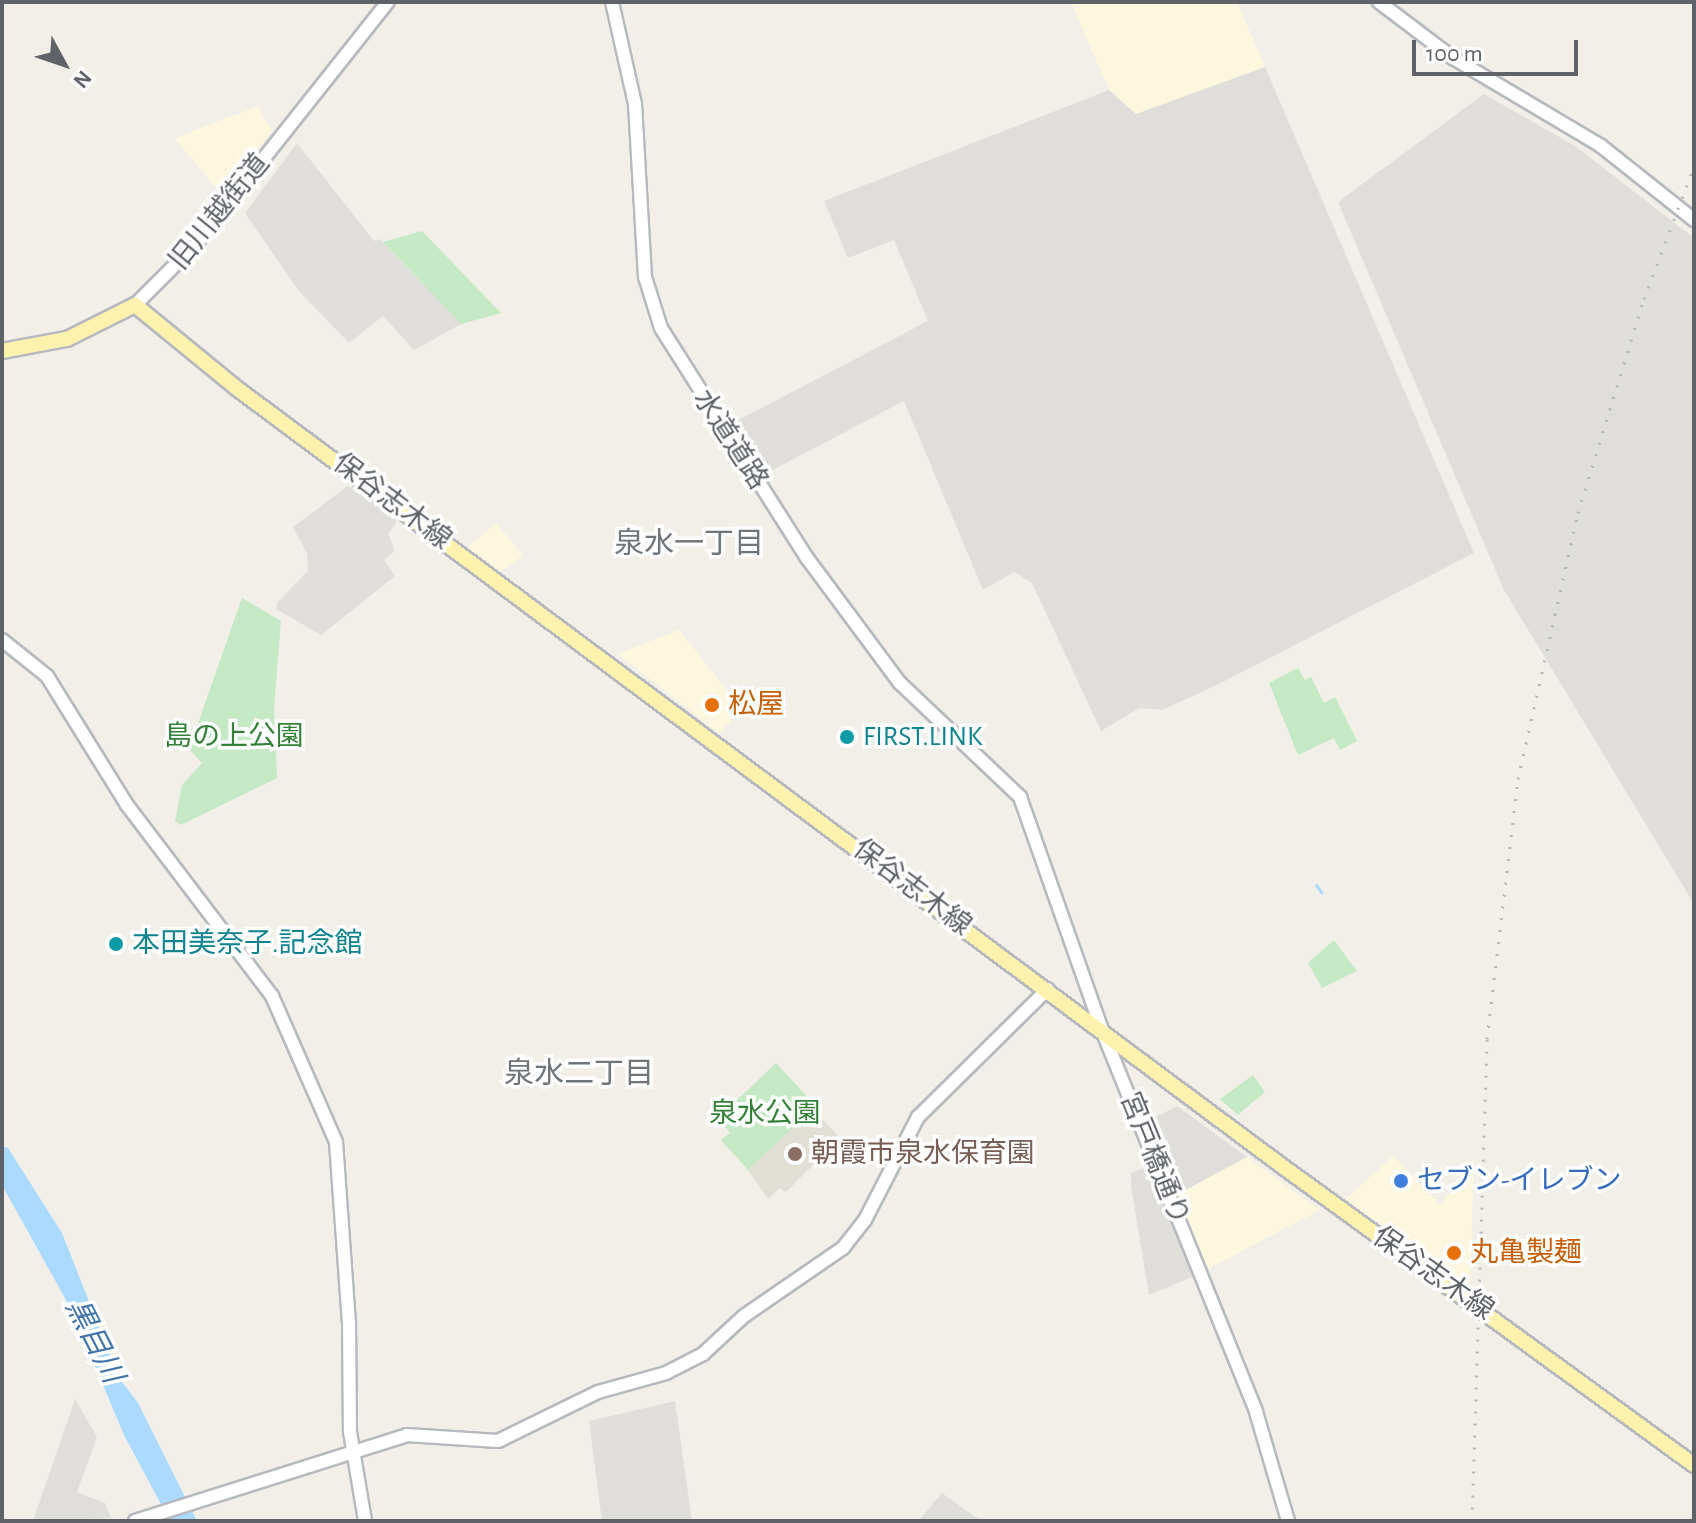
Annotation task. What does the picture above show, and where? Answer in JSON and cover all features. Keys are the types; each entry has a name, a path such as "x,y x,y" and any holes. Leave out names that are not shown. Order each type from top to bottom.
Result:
{"main road":[{"name":"旧川越街道","path":"2,351 67,339 135,305"},
{"name":"保谷志木線","path":"135,305 239,390 1694,1465"}],"street":[{"name":"旧川越街道","path":"135,305 196,244 388,2"},
{"name":"水道道路","path":"612,2 635,104 645,277 661,328 807,558 900,683 1020,797"},
{"path":"1379,2 1453,58 1601,146 1694,220"},
{"path":"2,640 47,676 127,805 272,996 336,1142 342,1181 351,1450 365,1521"},
{"name":"宮戸橋通り","path":"1020,797 1102,1030 1256,1412 1288,1521"},
{"path":"135,1521 351,1450 416,1434 498,1441 598,1392 666,1373 711,1349 744,1316 843,1248 869,1212 918,1117 1048,989"}],"shaded area":[{"path":"1071,2 1237,2 1265,67 1136,115 1109,90"},
{"path":"1265,67 1474,553 1219,684 1162,710 1139,708 1101,731 1032,583 1014,572 983,590 904,401 765,474 733,423 928,321 894,240 848,258 824,201 1109,90 1136,114"},
{"path":"1484,94 1575,146 1694,238 1694,904 1504,590 1338,202"},
{"path":"258,106 272,131 221,194 175,138"},
{"path":"297,143 374,241 380,239 461,324 414,350 383,316 349,343 298,290 245,213"},
{"path":"352,483 399,518 388,534 395,551 384,560 395,576 321,635 276,609 277,603 308,571 307,554 293,527"},
{"path":"496,523 523,555 499,573 467,548"},
{"path":"679,630 741,708 720,734 618,654"},
{"path":"1177,1106 1247,1157 1178,1194 1150,1120"},
{"name":"朝霞市泉水保育園","path":"813,1109 840,1138 786,1192 780,1188 768,1199 748,1170"},
{"path":"1393,1156 1441,1205 1474,1159 1470,1288 1345,1200"},
{"path":"1247,1157 1320,1210 1208,1269 1178,1194"},
{"path":"1149,1166 1194,1276 1149,1295 1131,1173"},
{"path":"75,1399 97,1437 77,1492 105,1503 111,1518 33,1521"},
{"path":"675,1401 692,1521 602,1521 589,1421"},
{"path":"942,1493 974,1516 984,1521 918,1521"}],"green space":[{"path":"422,231 501,313 461,324 383,242"},
{"name":"島の上公園","path":"242,598 281,621 274,708 277,778 181,825 175,821 182,785 202,763 189,749"},
{"path":"1298,668 1305,680 1311,677 1324,703 1335,697 1357,741 1340,750 1334,738 1298,755 1269,683"},
{"path":"1334,940 1357,971 1322,988 1308,963"},
{"name":"泉水公園","path":"776,1063 816,1106 748,1170 721,1140 730,1133 718,1118"},
{"path":"1253,1075 1265,1092 1238,1115 1220,1099"}],"water":[{"name":"黒目川","path":"2,1146 8,1148 62,1233 119,1378 138,1403 197,1521 170,1521 124,1435 71,1309 2,1185"}],"waterway":[{"path":"1316,885 1321,892"}],"railway":[{"path":"1472,1521 1487,1039 1518,779 1578,513 1644,299 1694,167"}],"place":[{"name":"松屋","path":"712,705"},
{"name":"FIRST.LINK","path":"847,737"},
{"name":"本田美奈子.記念館","path":"116,944"},
{"name":"朝霞市泉水保育園","path":"795,1154"},
{"name":"セブン-イレブン","path":"1401,1181"},
{"name":"丸亀製麺","path":"1454,1253"}],"district":[{"name":"泉水一丁目","path":"689,544"},
{"name":"泉水二丁目","path":"579,1074"}]}
